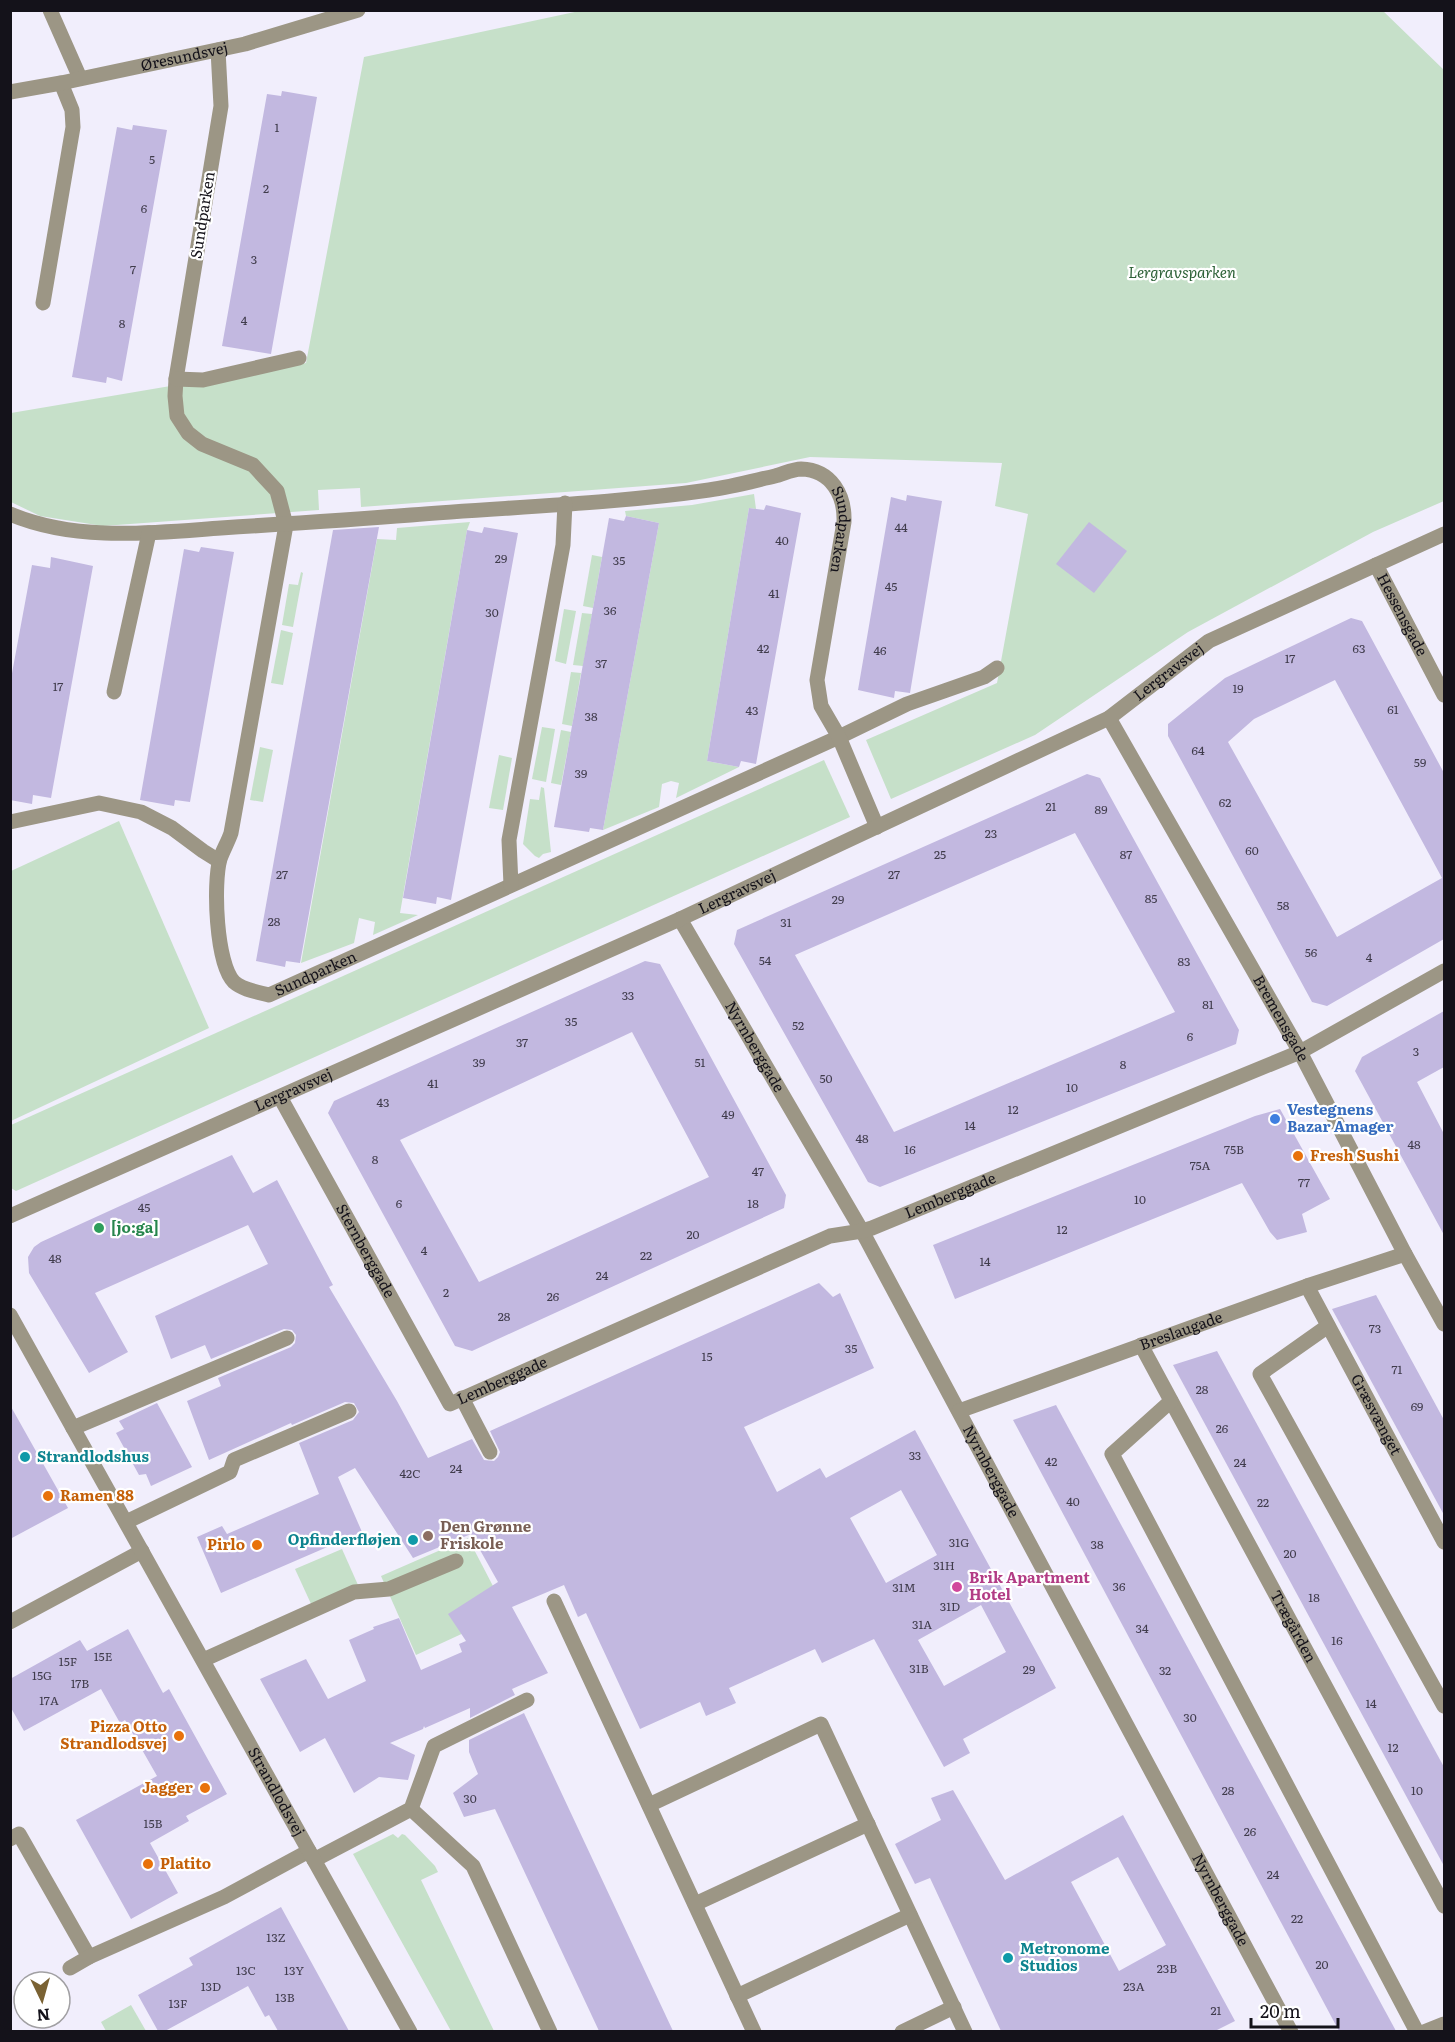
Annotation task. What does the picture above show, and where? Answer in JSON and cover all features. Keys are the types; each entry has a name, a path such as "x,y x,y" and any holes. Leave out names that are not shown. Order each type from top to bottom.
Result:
{"street":[{"path":"50,10 80,78"},
{"name":"Øresundsvej","path":"10,92 218,50 274,36 358,10"},
{"name":"Sundparken","path":"218,50 221,106 176,379 177,416 188,433 202,444 253,465 277,491 286,525 231,833 219,861 217,900 219,942 223,960 234,981 248,990 269,995 839,737 907,704 984,677 998,668"},
{"path":"43,303 73,127 72,110 61,83"},
{"path":"176,379 203,380 299,358"},
{"name":"Sundparken","path":"10,514 29,522 76,531 149,533 286,525 710,490 801,469 818,473 832,483 841,494 844,508 844,522 817,680 821,706 839,737 877,827"},
{"path":"511,885 508,840 563,545 565,503"},
{"path":"114,692 149,533"},
{"name":"Lergravsvej","path":"10,1216 680,919 1109,718 1209,641 1444,534"},
{"name":"Hessensgade","path":"1376,565 1444,695"},
{"name":"Bremensgade","path":"1109,718 1300,1052 1444,1324"},
{"path":"10,822 99,802 141,812 172,828 219,861"},
{"name":"Nyrnberggade","path":"680,919 862,1232 1292,2031"},
{"name":"Lemberggade","path":"456,1401 830,1236 862,1232 1300,1052 1444,971"},
{"name":"Sternberggade","path":"280,1097 456,1401 490,1452"},
{"name":"Breslaugade","path":"958,1411 1307,1286 1405,1254"},
{"name":"Græsvænget","path":"1307,1286 1444,1542"},
{"name":"Strandlodsvej","path":"10,1315 410,2031"},
{"path":"1328,1326 1260,1374 1444,1706"},
{"path":"73,1428 287,1338"},
{"name":"Trægården","path":"1141,1345 1444,1906"},
{"path":"1171,1401 1112,1454 1417,2031"},
{"path":"126,1522 230,1472 234,1460 349,1411"},
{"path":"10,1622 142,1551"},
{"path":"202,1660 354,1592 389,1589 456,1561"},
{"path":"554,1600 754,2031"},
{"path":"70,1968 411,1809 434,1746 526,1700"},
{"path":"649,1805 821,1724 965,2031"},
{"path":"411,1809 473,1866 550,2031"},
{"path":"695,1904 868,1824"},
{"path":"10,1839 19,1834 89,1958"},
{"path":"737,1996 910,1915"},
{"path":"902,2031 954,2007"},
{"path":"1424,2031 1444,2024"}],"green space":[{"name":"Lergravsparken","path":"584,10 1382,10 1444,70 1444,501 1373,532 1188,632 1035,735 891,799 866,740 997,683 1028,514 995,506 1002,463 810,457 686,483 361,507 360,488 318,490 319,510 103,526 40,516 11,502 11,413 306,363 364,57"},
{"path":"754,494 756,509 749,508 707,761 739,767 676,798 679,783 671,781 662,784 659,807 603,830 659,523 626,516 625,511 692,505"},
{"path":"470,522 400,913 418,915 373,935 375,922 359,918 354,943 301,963 377,539 396,540 397,528"},
{"path":"592,555 602,557 593,608 583,606"},
{"path":"301,572 303,573 293,627 282,625 289,584 298,585"},
{"path":"564,609 576,611 566,664 555,661"},
{"path":"582,613 592,614 583,666 573,665"},
{"path":"281,630 293,633 283,685 271,683"},
{"path":"571,672 581,673 572,726 562,724"},
{"path":"542,727 555,729 546,782 532,779"},
{"path":"561,730 571,732 561,785 551,783"},
{"path":"260,747 273,750 263,802 250,800"},
{"path":"499,755 512,758 503,810 489,808"},
{"path":"824,760 850,817 16,1191 11,1188 11,1125"},
{"path":"541,787 544,788 551,852 539,858 523,844 530,799 539,800"},
{"path":"119,821 209,1028 11,1121 11,871"},
{"path":"468,1538 507,1613 416,1655 381,1576"},
{"path":"342,1549 358,1585 312,1606 295,1569"},
{"path":"393,1834 398,1838 402,1834 405,1835 435,1866 438,1872 421,1880 494,2031 451,2031 353,1854"},
{"path":"131,2005 146,2031 106,2031 101,2022"}],"building":[{"path":"282,91 317,97 271,354 222,346 267,94 281,96"},
{"path":"133,125 167,130 122,381 107,377 106,383 72,377 117,127 132,130"},
{"path":"907,495 942,501 910,693 895,691 894,698 858,690 891,497 906,501"},
{"path":"766,505 801,513 756,764 741,761 739,767 707,761 749,508 764,510"},
{"path":"626,516 659,523 603,830 590,828 589,832 554,827 609,518 624,521"},
{"path":"1089,522 1127,551 1094,593 1056,564"},
{"path":"379,527 300,963 286,961 285,967 256,961 333,530"},
{"path":"484,527 518,533 451,900 437,897 436,904 403,898 467,530 482,533"},
{"path":"201,547 234,552 190,802 175,800 174,806 140,800 184,549 199,552"},
{"path":"51,557 93,566 51,798 33,795 32,804 10,800 10,684 32,565 50,568"},
{"path":"1351,618 1362,621 1444,773 1444,939 1327,1006 1312,1002 1168,736 1168,724 1225,678","holes":["1335,680 1442,878 1337,937 1228,742 1254,719"]},
{"path":"1087,774 1100,778 1239,1030 1236,1044 880,1187 868,1182 734,944 737,930","holes":["1075,833 1175,1012 894,1132 795,955"]},
{"path":"645,961 660,964 786,1195 784,1208 472,1351 455,1346 328,1113 334,1101","holes":["632,1032 709,1177 479,1282 400,1140"]},
{"path":"1444,1011 1444,1067 1417,1082 1444,1134 1444,1235 1355,1071 1362,1057"},
{"path":"1280,1109 1330,1199 1302,1214 1307,1232 1277,1240 1242,1183 955,1299 933,1245 1255,1116"},
{"path":"232,1155 253,1193 277,1180 333,1285 329,1287 428,1458 472,1439 484,1460 494,1461 500,1452 490,1431 819,1283 833,1297 840,1293 874,1368 744,1427 777,1492 820,1468 826,1478 915,1430 1056,1688 963,1739 970,1753 944,1767 874,1639 822,1663 815,1649 729,1688 736,1703 706,1716 700,1702 640,1729 586,1613 578,1617 564,1585 512,1607 548,1673 512,1689 515,1695 470,1718 470,1708 425,1728 424,1726 423,1729 390,1743 415,1755 408,1780 379,1777 354,1793 325,1738 300,1752 260,1679 306,1659 328,1699 366,1681 349,1640 374,1629 373,1627 399,1618 421,1670 462,1652 459,1644 466,1641 448,1614 498,1582 471,1534 413,1558 355,1468 338,1477 362,1532 221,1593 197,1537 222,1526 227,1534 319,1494 299,1443 353,1420 359,1412 354,1403 345,1402 292,1425 291,1423 209,1460 187,1401 221,1386 218,1378 291,1347 295,1343 296,1335 292,1330 284,1329 211,1359 205,1345 171,1359 155,1316 268,1264 248,1225 95,1293 128,1352 89,1373 29,1273 28,1257 34,1247","holes":["901,1490 937,1555 886,1583 850,1518","981,1605 1006,1652 944,1686 918,1640"]},
{"path":"1376,1295 1444,1420 1444,1515 1332,1309"},
{"path":"1217,1351 1444,1767 1444,1866 1173,1365"},
{"path":"157,1403 192,1467 151,1486 146,1474 139,1475 116,1433 124,1429 119,1421"},
{"name":"Strandlodshus","path":"10,1405 68,1508 10,1539"},
{"path":"1056,1405 1396,2031 1339,2031 1013,1420"},
{"path":"128,1629 163,1693 169,1689 227,1794 186,1816 189,1821 150,1843 178,1893 131,1919 76,1820 157,1776 125,1720 120,1723 101,1689 24,1731 10,1706 10,1679 80,1640 87,1651"},
{"path":"524,1713 673,2031 599,2031 495,1809 464,1817 453,1793 478,1774 469,1752 469,1740"},
{"path":"953,1790 1005,1880 1123,1815 1235,2021 1215,2031 1001,2031 930,1878 915,1884 895,1844 941,1820 931,1798","holes":["1118,1857 1166,1945 1119,1971 1071,1882"]},
{"path":"281,1907 349,2031 278,2031 269,2015 265,2017 248,1986 165,2031 158,2031 138,1995 193,1965 189,1958"}],"place":[{"name":"Vestegnens Bazar Amager","path":"1275,1119"},
{"name":"Fresh Sushi","path":"1298,1156"},
{"name":"[jo:ga]","path":"99,1228"},
{"name":"Strandlodshus","path":"25,1457"},
{"name":"Ramen 88","path":"48,1496"},
{"name":"Den Grønne Friskole","path":"428,1536"},
{"name":"Opfinderfløjen","path":"413,1540"},
{"name":"Pirlo","path":"257,1545"},
{"name":"Brik Apartment Hotel","path":"957,1587"},
{"name":"Pizza Otto Strandlodsvej","path":"179,1736"},
{"name":"Jagger","path":"205,1788"},
{"name":"Platito","path":"148,1864"},
{"name":"Metronome Studios","path":"1008,1958"}]}
